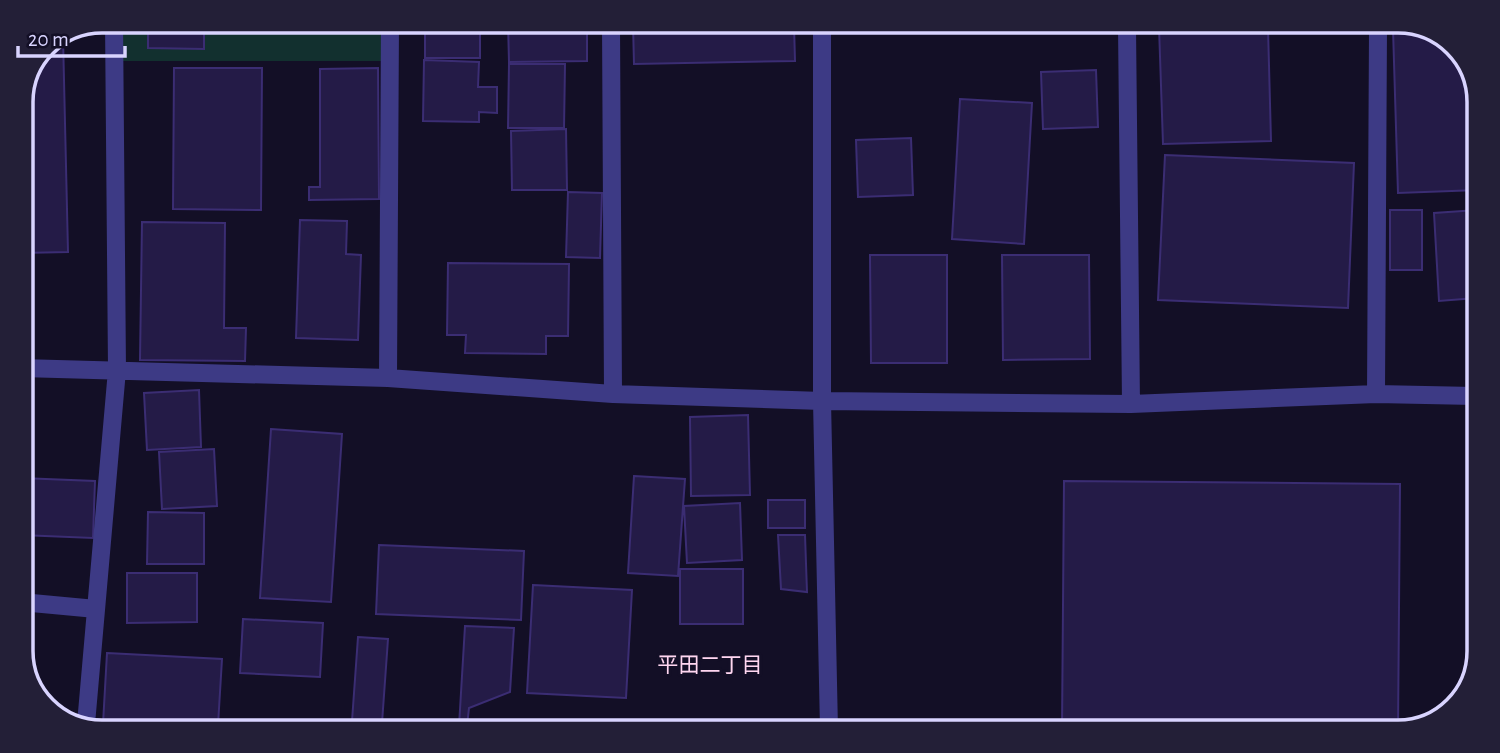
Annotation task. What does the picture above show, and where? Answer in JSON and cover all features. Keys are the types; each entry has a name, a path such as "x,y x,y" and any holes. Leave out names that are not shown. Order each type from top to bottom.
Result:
{"street":[{"path":"87,718 117,370 114,33"},
{"path":"388,378 390,33"},
{"path":"611,33 612,394"},
{"path":"822,33 822,401 829,720"},
{"path":"1127,33 1131,404"},
{"path":"1376,394 1378,33"},
{"path":"33,368 388,378 612,394 822,401 1131,404 1376,394 1467,396"},
{"path":"33,603 96,609"}],"green space":[{"path":"114,33 390,33 390,61 115,61"}],"building":[{"path":"148,33 204,33 204,49 148,48"},
{"path":"425,33 480,33 480,58 425,58"},
{"path":"508,33 587,33 587,61 509,62"},
{"path":"633,33 794,33 795,61 634,64"},
{"path":"1159,33 1268,33 1271,141 1163,144"},
{"path":"1393,33 1428,40 1443,50 1460,72 1467,97 1467,190 1398,193"},
{"path":"63,45 68,252 33,253 33,97 40,72 47,60"},
{"path":"424,60 479,62 478,87 497,87 497,113 479,112 479,122 423,121"},
{"path":"509,64 565,64 564,128 508,128"},
{"path":"174,68 262,68 261,210 173,209"},
{"path":"378,68 379,199 309,200 309,187 320,187 320,69"},
{"path":"1096,70 1098,127 1043,129 1041,72"},
{"path":"960,99 1032,103 1024,244 952,239"},
{"path":"566,129 567,190 512,190 511,131"},
{"path":"911,138 913,195 858,197 856,140"},
{"path":"1165,155 1354,163 1348,308 1158,300"},
{"path":"568,192 602,193 600,258 566,257"},
{"path":"1390,210 1422,210 1422,270 1390,270"},
{"path":"1467,211 1467,299 1439,301 1434,213"},
{"path":"300,220 347,221 346,254 361,255 358,340 296,338"},
{"path":"142,222 225,223 224,328 246,328 245,361 140,360"},
{"path":"870,255 947,255 947,363 871,363"},
{"path":"1002,255 1089,255 1090,359 1003,360"},
{"path":"448,263 569,264 568,336 546,336 546,354 465,353 466,335 447,335"},
{"path":"199,390 201,447 147,450 144,393"},
{"path":"748,415 750,495 691,496 690,417"},
{"path":"271,429 342,434 331,602 260,598"},
{"path":"214,449 217,506 162,509 159,452"},
{"path":"634,476 685,479 678,576 628,573"},
{"path":"33,478 95,481 93,538 33,536"},
{"path":"1064,481 1400,484 1398,720 1062,720"},
{"path":"768,500 805,500 805,528 768,528"},
{"path":"740,503 742,560 687,563 684,506"},
{"path":"148,512 204,513 204,564 147,564"},
{"path":"778,535 805,535 807,592 781,589"},
{"path":"379,545 524,551 521,620 376,614"},
{"path":"680,569 743,569 743,624 680,624"},
{"path":"127,573 197,573 197,622 127,623"},
{"path":"533,585 632,590 626,698 527,693"},
{"path":"243,619 323,623 320,677 240,673"},
{"path":"465,626 514,628 510,692 469,708 468,720 459,720"},
{"path":"358,637 388,639 382,720 352,720"},
{"path":"107,653 222,659 218,720 103,720"}],"district":[{"name":"平田二丁目","path":"710,665"}]}
